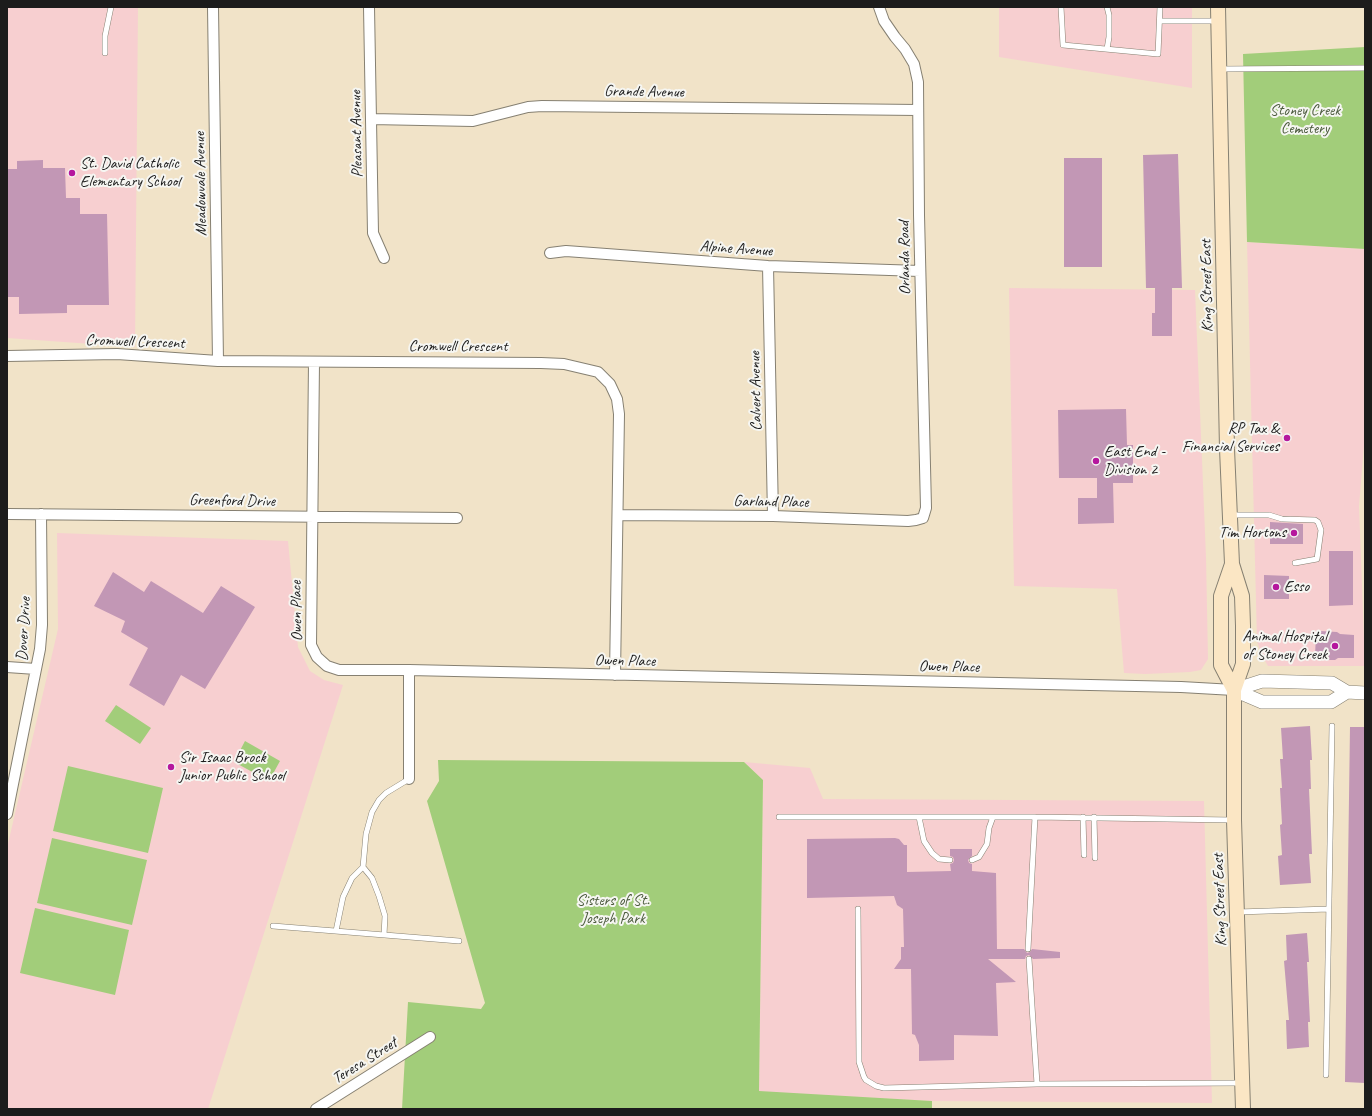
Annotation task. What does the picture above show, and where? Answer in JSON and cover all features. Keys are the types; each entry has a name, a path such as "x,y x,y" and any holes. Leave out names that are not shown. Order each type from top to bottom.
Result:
{"main road":[{"name":"King Street East","path":"1218,14 1227,441 1232,564 1242,596 1243,664 1234,690 1234,820 1243,1109"},
{"name":"King Street East","path":"1232,564 1221,596 1221,665 1234,690"}],"street":[{"name":"Meadowvale Avenue","path":"214,7 218,361"},
{"name":"Pleasant Avenue","path":"369,7 373,233 384,258"},
{"name":"Orlanda Road","path":"879,7 884,21 905,49 914,64 918,82 920,271 926,508 923,518"},
{"name":"Grande Avenue","path":"372,119 473,121 528,107 542,106 918,110"},
{"name":"Alpine Avenue","path":"550,253 566,251 768,266 920,271"},
{"name":"Calvert Avenue","path":"768,266 773,516"},
{"name":"Cromwell Crescent","path":"7,356 117,354 218,361 541,363 564,364 598,372 610,384 617,399 619,414 615,675"},
{"name":"Owen Place","path":"314,362 311,645 317,657 327,666 340,670 409,670 1181,687 1234,690"},
{"name":"Greenford Drive","path":"7,514 457,518"},
{"name":"Dover Drive","path":"7,814 40,649 42,624 41,514"},
{"name":"Garland Place","path":"618,515 773,516 908,521 923,518"},
{"path":"7,666 36,669"},
{"path":"409,670 409,779"},
{"path":"1234,690 1262,681 1332,683 1347,692 1365,693"},
{"path":"1234,690 1262,702 1331,702 1347,692"},
{"name":"Teresa Street","path":"316,1109 430,1037"}],"lane":[{"path":"105,53 105,36 111,7"},
{"path":"1061,7 1063,45 1158,54 1160,7"},
{"path":"1106,7 1109,15 1107,49"},
{"path":"1160,21 1218,14"},
{"path":"1220,69 1365,68"},
{"path":"1230,515 1269,515 1282,519 1315,520 1318,522 1321,530 1317,559 1295,563"},
{"path":"1326,1075 1332,726"},
{"path":"336,931 343,897 352,878 363,867 366,834 372,812 379,800 386,793 409,779"},
{"path":"780,817 1094,817 1234,820"},
{"path":"919,817 924,842 932,853 939,859 950,860"},
{"path":"972,860 979,856 987,844 993,817"},
{"path":"1028,949 1035,817"},
{"path":"1083,817 1084,855"},
{"path":"1094,817 1095,858"},
{"path":"363,867 372,878 379,896 385,916 384,935"},
{"path":"858,909 859,1062 866,1080 876,1086 884,1088 1037,1084 1242,1084"},
{"path":"1237,912 1329,909"},
{"path":"273,926 459,941"},
{"path":"1028,959 1037,1084"}],"shaded area":[{"name":"St. David Catholic Elementary School","path":"7,7 138,7 135,347 7,338"},
{"path":"999,7 1192,7 1192,88 999,57"},
{"path":"1247,242 1365,249 1365,433 1359,506 1365,666 1268,666 1262,656 1257,641"},
{"path":"1009,288 1195,290 1206,557 1208,659 1201,670 1190,672 1145,674 1124,673 1117,589 1014,586"},
{"name":"Sir Isaac Brock Junior Public School","path":"57,533 288,541 298,647 310,671 324,680 343,685 208,1109 7,1109 7,848 58,629"},
{"path":"744,762 810,768 823,799 1204,801 1212,1103 932,1101 759,1092 763,780"}],"green space":[{"name":"Stoney Creek Cemetery","path":"1365,47 1365,249 1247,242 1243,54"},
{"path":"116,705 151,728 140,744 105,721"},
{"path":"245,741 280,761 269,781 234,762"},
{"name":"Sisters of St. Joseph Park","path":"438,760 744,762 763,780 759,1091 932,1101 932,1109 402,1109 408,1002 481,1009 485,1003 427,801 439,781"},
{"path":"68,766 163,788 148,853 53,831"},
{"path":"52,838 147,860 132,925 37,903"},
{"path":"35,908 129,930 115,995 20,973"}],"building":[{"path":"1178,154 1182,288 1172,288 1172,336 1152,336 1152,313 1155,313 1155,288 1146,288 1143,155"},
{"path":"1064,158 1102,158 1102,267 1064,267"},
{"path":"43,160 43,168 65,168 66,198 80,198 80,214 107,214 109,305 67,305 67,313 19,314 19,297 7,297 7,169 17,169 17,161"},
{"name":"East End - Division 2","path":"1126,409 1127,445 1133,445 1133,483 1113,483 1114,523 1078,524 1078,498 1097,498 1097,478 1059,478 1058,410"},
{"path":"1270,522 1303,524 1303,544 1270,544"},
{"path":"1329,551 1353,551 1353,605 1329,606"},
{"path":"113,572 144,592 151,581 203,613 221,586 255,607 205,689 181,675 164,706 129,685 148,648 121,632 125,621 94,606"},
{"path":"1264,575 1289,576 1289,599 1264,599"},
{"name":"Animal Hospital of Stoney Creek","path":"1320,631 1354,635 1354,658 1319,660 1315,656 1316,633"},
{"path":"1310,726 1312,760 1310,760 1311,789 1309,789 1312,854 1309,854 1311,883 1280,885 1278,856 1282,855 1280,788 1282,788 1280,759 1283,759 1281,728"},
{"path":"1350,727 1365,727 1365,1083 1345,1082"},
{"path":"807,839 899,839 904,845 907,845 907,872 951,871 950,864 953,863 954,860 953,857 950,856 950,849 972,849 972,856 968,860 969,863 972,864 972,871 996,873 997,949 1024,949 1027,953 1032,949 1060,952 1060,958 1033,959 1029,955 1026,956 1025,959 988,959 1016,982 996,983 998,1036 954,1035 954,1060 919,1061 919,1045 915,1035 912,1034 911,969 894,969 901,959 901,947 904,947 903,909 897,905 894,896 807,898"},
{"path":"1307,933 1309,962 1307,962 1310,1022 1308,1022 1309,1047 1287,1049 1286,1020 1289,1020 1284,961 1287,960 1286,935"}],"place":[{"name":"St. David Catholic Elementary School","path":"72,173"},
{"name":"RP Tax & Financial Services","path":"1287,438"},
{"name":"East End - Division 2","path":"1096,461"},
{"name":"Tim Hortons","path":"1294,533"},
{"name":"Esso","path":"1276,587"},
{"name":"Animal Hospital of Stoney Creek","path":"1335,646"},
{"name":"Sir Isaac Brock Junior Public School","path":"171,767"}]}
